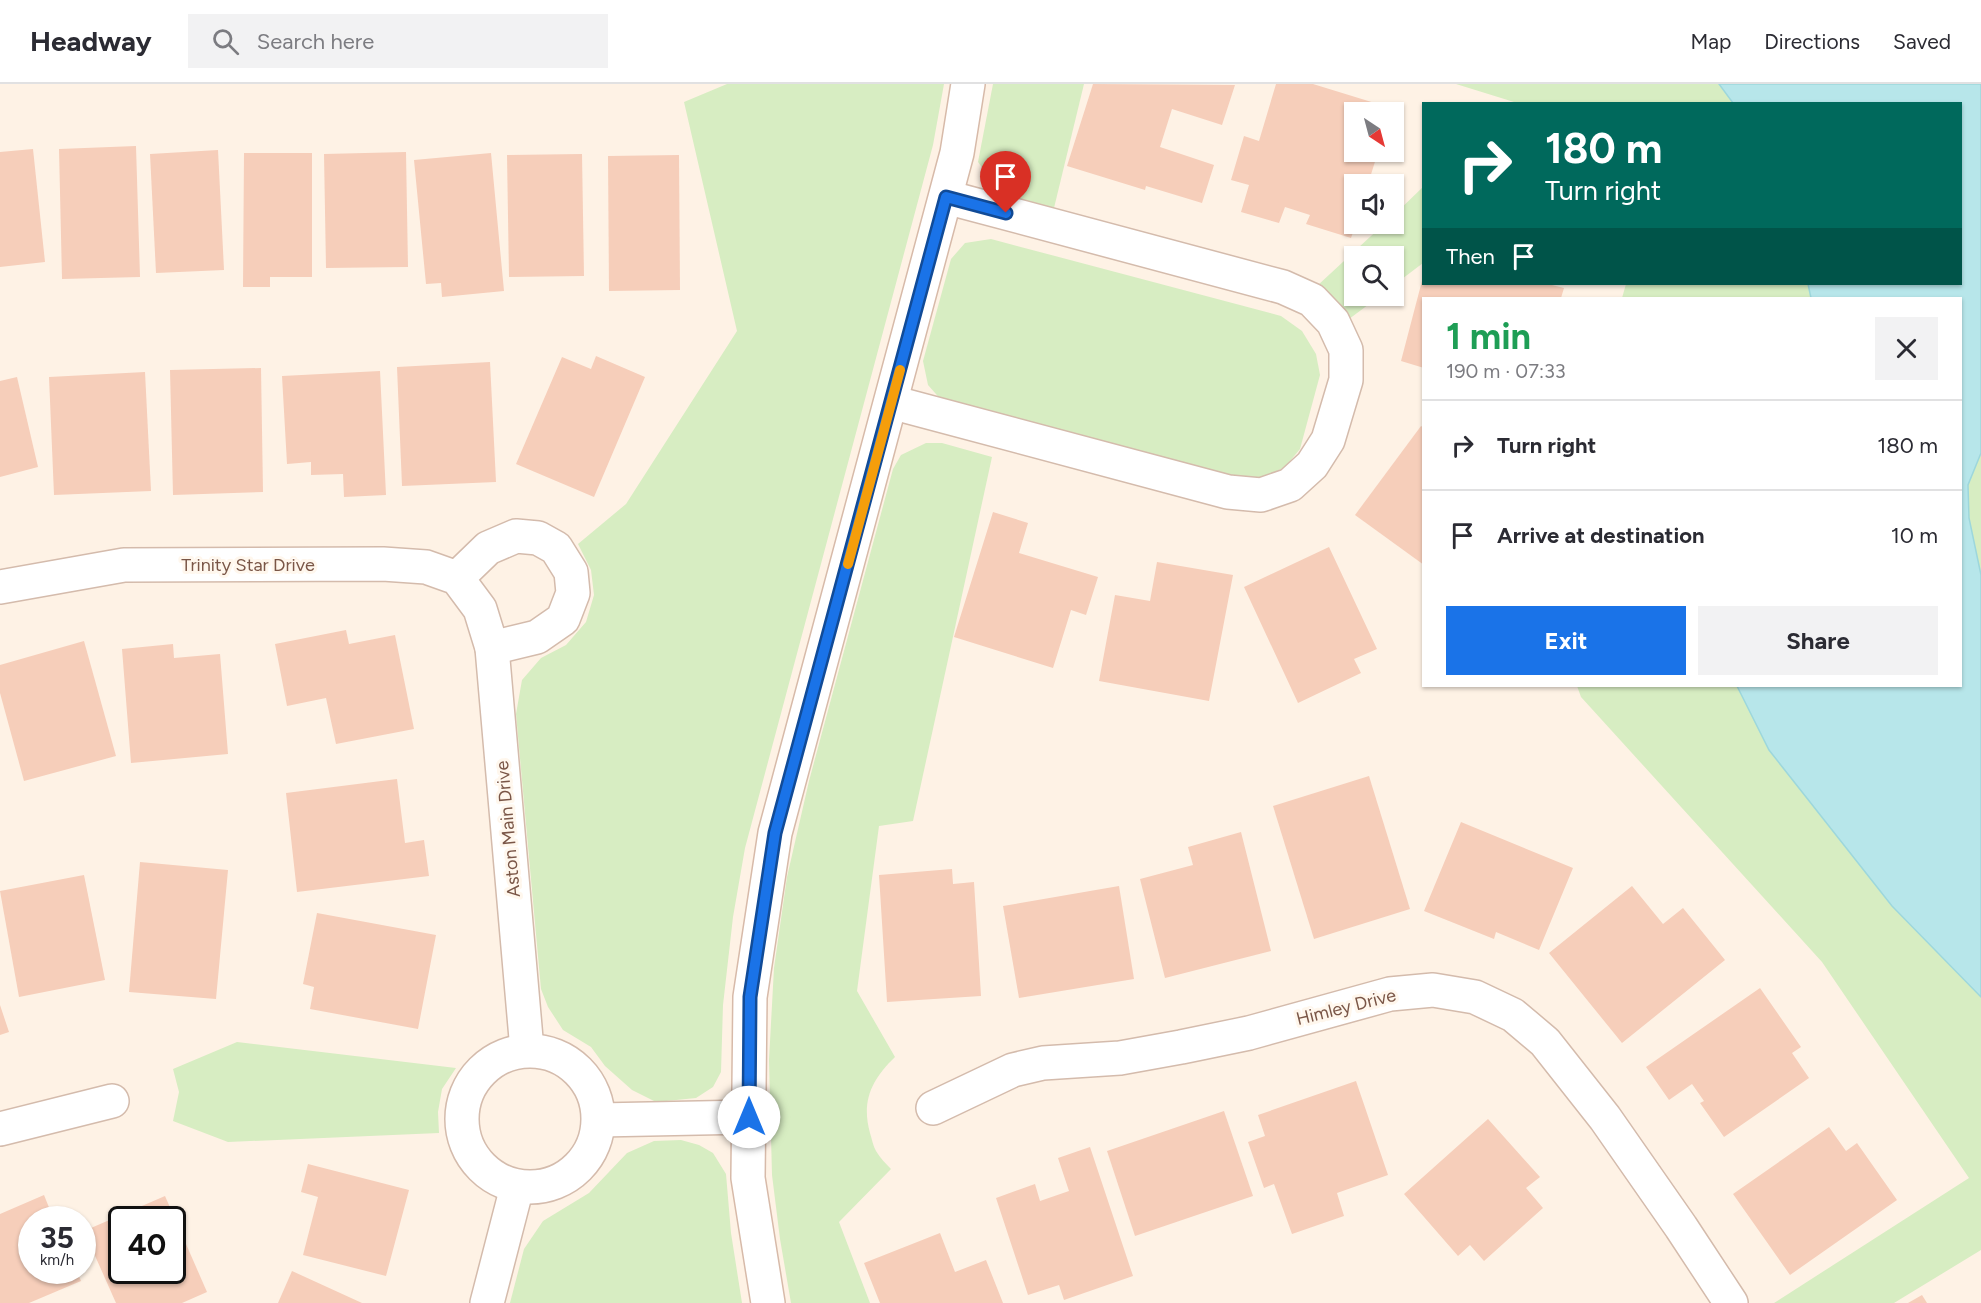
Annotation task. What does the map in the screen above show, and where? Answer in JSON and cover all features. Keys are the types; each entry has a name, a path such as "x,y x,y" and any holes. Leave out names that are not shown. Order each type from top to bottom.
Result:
{"street":[{"path":"768,1303 748,1178 750,997 775,833 946,197 957,153 968,84"},
{"path":"891,402 1228,492 1261,495 1290,485 1312,465 1328,440 1346,380 1346,350 1333,322 1312,300 1283,287 946,197"},
{"path":"457,578 488,548 516,536 538,538 556,548 571,572 573,593 563,619 537,637 492,648"},
{"name":"Trinity Star Drive","path":"0,587 124,565 383,564 426,567 457,578"},
{"name":"Aston Main Drive","path":"457,578 480,609 492,648 527,1050"},
{"name":"Himley Drive","path":"933,1108 1013,1070 1043,1063 1120,1058 1181,1047 1249,1033 1390,994 1433,990 1475,998 1513,1015 1545,1042 1611,1127 1731,1303"},
{"path":"527,1050 555,1054 578,1069 594,1093 599,1120 592,1149 573,1173 546,1186 517,1186 494,1178 475,1161 464,1139 461,1114 467,1090 482,1070 503,1056 527,1050"},
{"path":"0,1129 112,1101"},
{"path":"599,1120 749,1117"},
{"path":"487,1303 517,1186"}],"green space":[{"path":"727,84 944,84 933,145 745,848 733,917 723,1005 721,1072 713,1087 696,1098 656,1102 632,1090 605,1066 591,1047 563,1030 548,1007 541,989 516,714 522,680 541,658 566,645 586,622 594,595 591,570 578,544 626,504 737,331 684,102"},
{"path":"993,84 1084,84 1054,208 1005,199 978,162"},
{"path":"1456,84 1719,84 1732,102 1514,102"},
{"path":"1422,188 1422,264 1404,277 1404,246 1360,246 1373,234 1404,234 1404,205"},
{"path":"991,239 1281,316 1302,331 1316,354 1320,375 1300,449 1285,467 1260,479 1236,479 943,402 928,385 923,361 951,259 965,243"},
{"path":"1344,261 1344,306 1367,306 1349,319 1317,286"},
{"path":"1626,285 1808,285 1811,297 1622,297"},
{"path":"926,443 942,443 992,457 913,821 879,826 857,991 895,1057 880,1074 870,1091 867,1111 874,1147 891,1169 839,1222 870,1303 791,1303 772,1175 769,1060 774,968 787,877 809,781 893,469 901,455"},
{"path":"1981,453 1981,575 1969,518 1968,485"},
{"path":"1577,687 1738,687 1769,750 1892,906 1981,997 1981,1250 1894,1303 1774,1303 1969,1178 1822,962 1581,697"},
{"path":"237,1042 456,1068 442,1089 438,1112 439,1133 228,1142 173,1121 179,1092 173,1069"},
{"path":"681,1140 699,1145 713,1153 726,1174 731,1233 742,1303 510,1303 524,1249 543,1221 589,1193 627,1153 654,1141"}],"water":[{"path":"1719,84 1981,84 1981,453 1968,485 1969,518 1981,575 1981,997 1892,906 1769,750 1738,687 1962,687 1962,297 1811,297 1808,285 1962,285 1962,102 1732,102"}],"building":[{"path":"1093,84 1235,85 1222,125 1172,109 1160,147 1214,165 1202,203 1146,186 1145,190 1067,166"},
{"path":"1276,84 1313,84 1372,102 1344,102 1344,162 1375,162 1371,174 1344,174 1344,234 1352,234 1351,238 1306,224 1310,215 1285,207 1279,223 1241,212 1249,185 1231,180 1244,136 1259,141"},
{"path":"136,146 140,277 62,279 59,149"},
{"path":"33,149 45,262 0,267 0,152"},
{"path":"218,150 224,270 156,273 150,154"},
{"path":"406,152 408,267 326,268 324,154"},
{"path":"244,153 312,153 312,277 270,277 270,287 243,287"},
{"path":"491,153 504,291 442,297 441,283 426,284 414,160"},
{"path":"582,154 584,276 509,277 507,155"},
{"path":"679,155 680,290 609,291 608,156"},
{"path":"1422,281 1422,285 1552,285 1564,288 1561,297 1422,297 1422,367 1401,361"},
{"path":"596,356 645,377 594,497 516,464 562,357 591,369"},
{"path":"490,362 496,482 402,486 397,367"},
{"path":"261,368 263,492 173,495 170,370"},
{"path":"380,371 386,495 344,497 343,474 311,475 311,462 287,464 282,376"},
{"path":"145,372 151,491 54,495 49,377"},
{"path":"17,377 38,467 0,477 0,381"},
{"path":"1421,426 1422,427 1422,564 1355,515"},
{"path":"993,512 1028,523 1019,553 1098,577 1086,615 1071,610 1053,668 954,637"},
{"path":"1329,547 1377,649 1354,659 1361,673 1298,703 1244,587"},
{"path":"1157,562 1233,575 1209,701 1099,681 1115,595 1150,601"},
{"path":"346,630 349,644 395,635 414,729 336,744 326,698 287,706 275,644"},
{"path":"84,641 116,756 24,781 0,693 0,665"},
{"path":"173,644 174,658 220,654 228,754 131,763 122,649"},
{"path":"1369,776 1410,909 1314,939 1273,806"},
{"path":"397,779 405,843 424,840 429,876 297,892 286,793"},
{"path":"1461,822 1573,868 1539,950 1496,932 1494,939 1424,911"},
{"path":"1241,832 1271,951 1165,978 1140,879 1193,865 1188,847"},
{"path":"140,862 228,870 216,999 129,992"},
{"path":"952,869 953,884 974,882 981,996 887,1002 879,875"},
{"path":"84,875 105,980 19,997 0,891"},
{"path":"1119,886 1134,979 1019,998 1003,906"},
{"path":"1632,886 1663,924 1683,908 1725,960 1622,1043 1549,953"},
{"path":"317,913 436,935 418,1029 310,1009 314,987 303,984"},
{"path":"1760,988 1801,1047 1792,1053 1809,1078 1724,1137 1700,1103 1704,1101 1692,1084 1669,1100 1646,1067"},
{"path":"0,1005 9,1032 0,1035"},
{"path":"1356,1081 1388,1175 1337,1193 1344,1216 1292,1234 1274,1184 1264,1188 1248,1142 1265,1136 1258,1115"},
{"path":"1224,1111 1253,1196 1135,1236 1107,1151"},
{"path":"1488,1119 1540,1177 1526,1188 1543,1208 1484,1261 1470,1245 1458,1256 1404,1194"},
{"path":"1829,1127 1846,1151 1857,1143 1897,1200 1790,1275 1733,1194"},
{"path":"1090,1147 1133,1276 1064,1300 1059,1285 1028,1295 996,1198 1035,1184 1040,1201 1069,1191 1058,1158"},
{"path":"308,1164 409,1190 386,1276 303,1255 318,1197 301,1192"},
{"path":"44,1195 48,1206 19,1206"},
{"path":"165,1196 169,1206 142,1206"},
{"path":"18,1206 18,1284 74,1284 29,1303 0,1303 0,1214"},
{"path":"108,1221 108,1284 186,1284 186,1244 207,1292 182,1303 116,1303 96,1258 96,1226"},
{"path":"940,1233 955,1272 986,1260 1003,1303 880,1303 864,1263"},
{"path":"292,1271 362,1303 278,1303"},
{"path":"1922,1295 1927,1303 1908,1303"}],"slow traffic":[{"path":"848,564 900,370"}],"route":[{"path":"749,1117 750,997 775,833 946,197 1006,213"}]}
